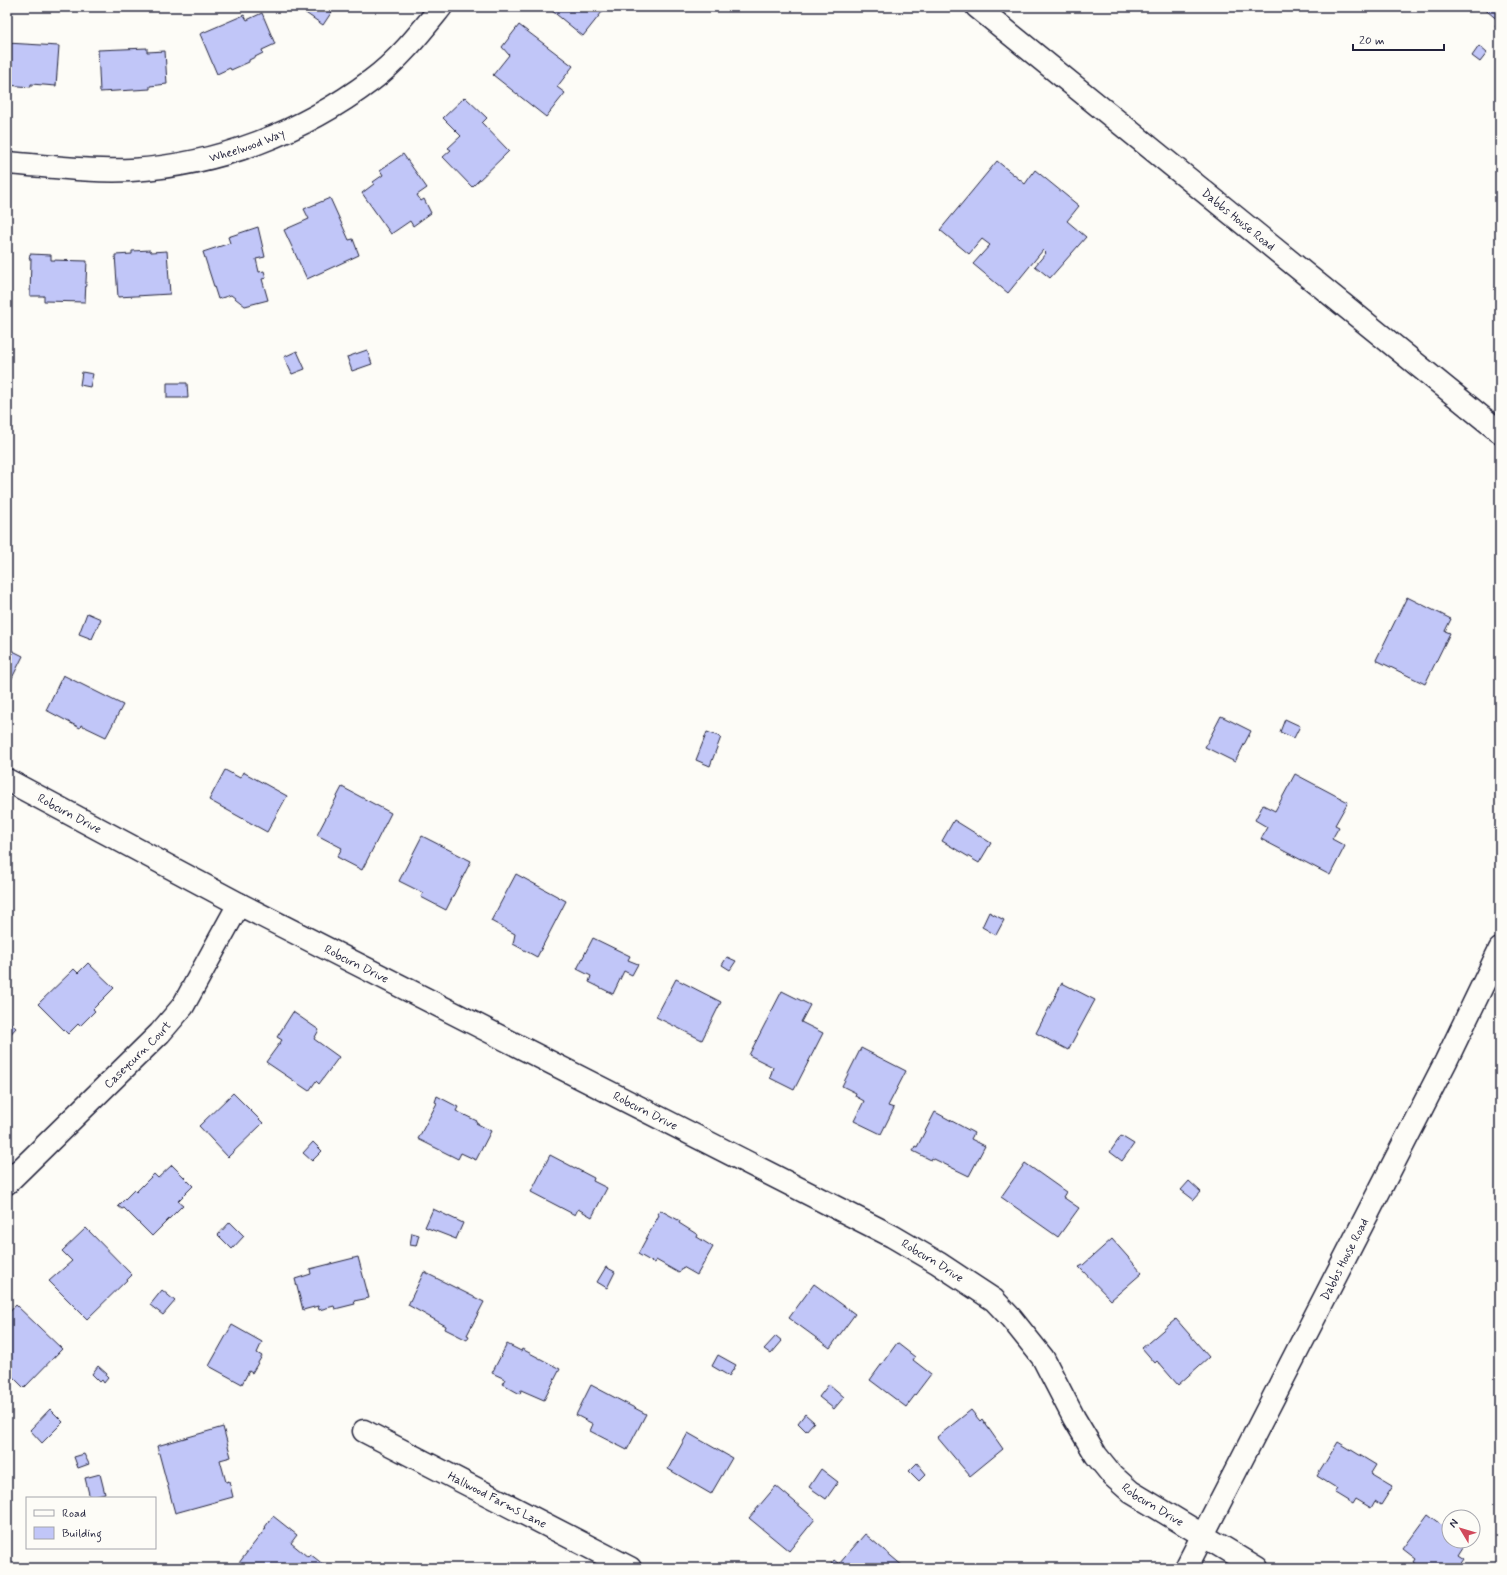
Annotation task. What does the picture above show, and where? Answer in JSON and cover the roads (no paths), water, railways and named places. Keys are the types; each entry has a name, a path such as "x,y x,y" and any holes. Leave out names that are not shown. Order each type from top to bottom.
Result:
{"street":[{"name":"Wheelwood Way","path":"7,163 98,171 130,170 173,167 228,154 272,137 322,112 373,80 410,45 441,7"},
{"name":"Dabbs House Road","path":"977,7 1500,432"},
{"name":"Robcurn Drive","path":"7,780 239,904 892,1236 938,1263 994,1300 1011,1318 1043,1358 1096,1455 1113,1476 1131,1492 1257,1568"},
{"name":"Caseycurn Court","path":"7,1183 160,1033 183,1006 239,904"},
{"name":"Dabbs House Road","path":"1186,1568 1446,1061 1500,949"},
{"name":"Hallwood Farms Lane","path":"364,1432 630,1568"}]}
